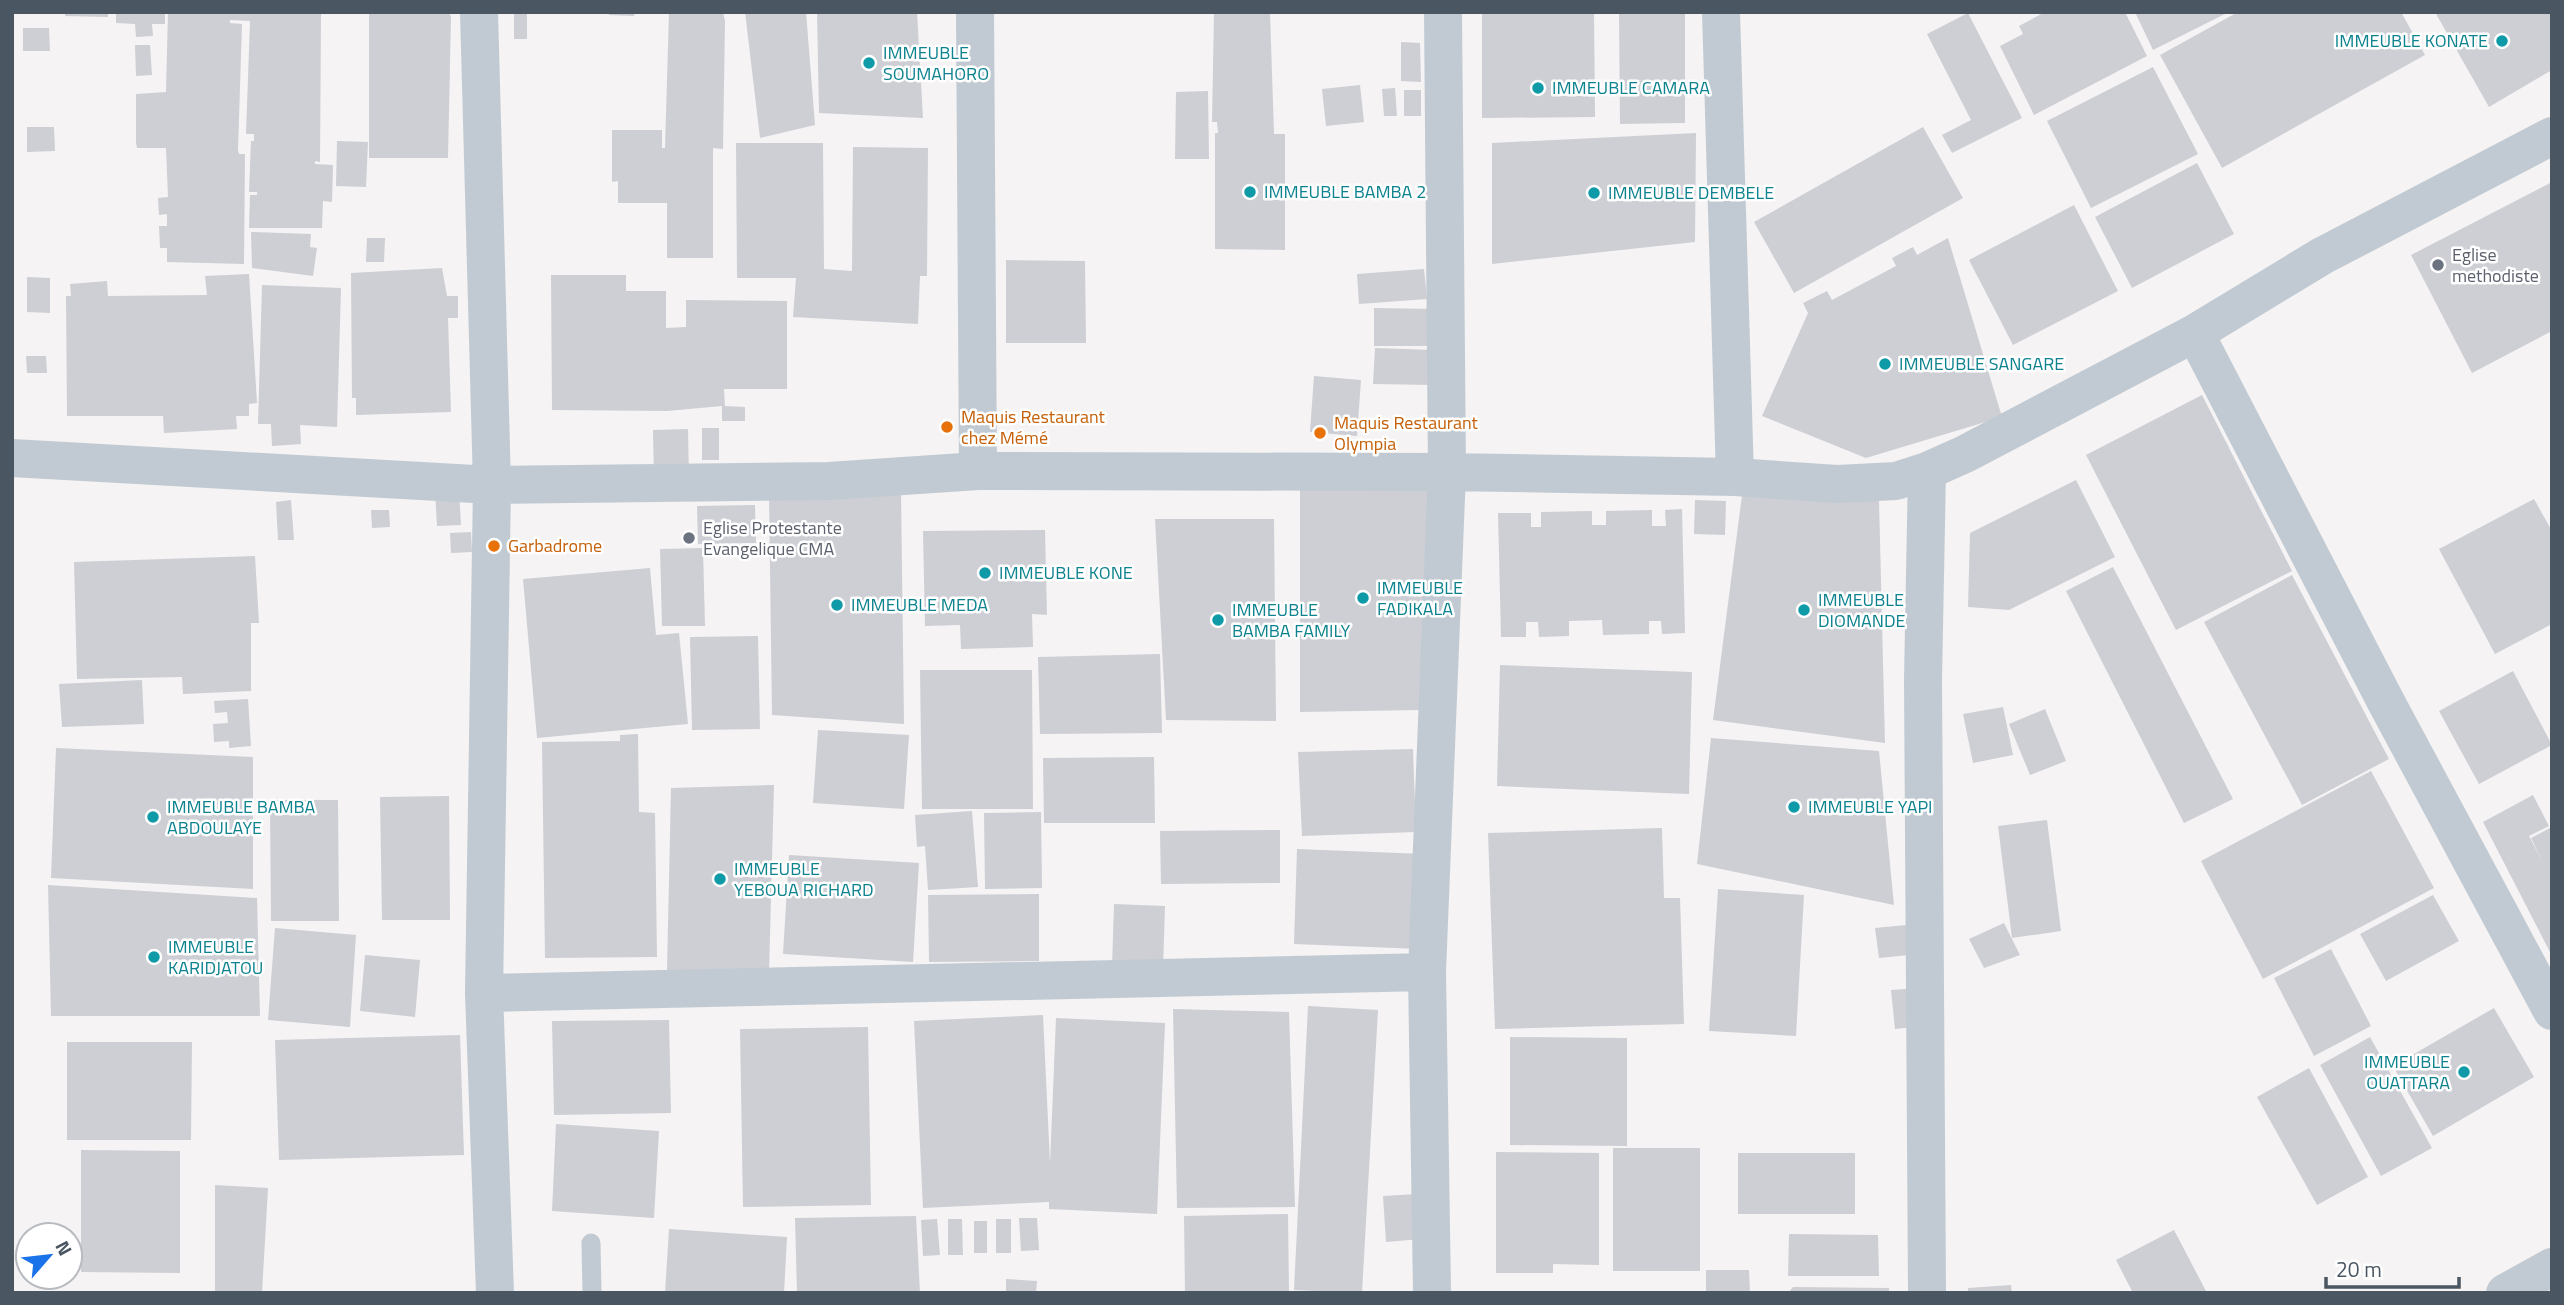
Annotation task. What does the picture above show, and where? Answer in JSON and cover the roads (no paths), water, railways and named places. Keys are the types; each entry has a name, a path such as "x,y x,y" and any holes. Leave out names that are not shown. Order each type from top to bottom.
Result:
{"street":[{"path":"479,12 492,485 484,993 495,1293"},
{"path":"975,12 978,471"},
{"path":"1433,1293 1427,972 1447,472 1443,12"},
{"path":"1721,12 1735,477"},
{"path":"12,458 492,485 829,481 978,471 1447,472 1735,477 1837,484 1896,481 1927,471 2195,333 2322,256 2552,136"},
{"path":"2195,333 2380,689 2552,1011"},
{"path":"1927,471 1923,680 1927,1293"},
{"path":"484,993 1427,972"},
{"path":"2505,1293 2552,1267"}],"lane":[{"path":"591,1243 592,1293"}],"place":[{"name":"IMMEUBLE KONATE","path":"2502,41"},
{"name":"IMMEUBLE SOUMAHORO","path":"869,63"},
{"name":"IMMEUBLE CAMARA","path":"1538,88"},
{"name":"IMMEUBLE BAMBA 2","path":"1250,192"},
{"name":"IMMEUBLE DEMBELE","path":"1594,193"},
{"name":"Eglise methodiste","path":"2438,265"},
{"name":"IMMEUBLE SANGARE","path":"1885,364"},
{"name":"Maquis Restaurant chez Mémé","path":"947,427"},
{"name":"Maquis Restaurant Olympia","path":"1320,433"},
{"name":"Eglise Protestante Evangelique CMA","path":"689,538"},
{"name":"Garbadrome","path":"494,546"},
{"name":"IMMEUBLE KONE","path":"985,573"},
{"name":"IMMEUBLE FADIKALA","path":"1363,598"},
{"name":"IMMEUBLE MEDA","path":"837,605"},
{"name":"IMMEUBLE DIOMANDE","path":"1804,610"},
{"name":"IMMEUBLE BAMBA FAMILY","path":"1218,620"},
{"name":"IMMEUBLE YAPI","path":"1794,807"},
{"name":"IMMEUBLE BAMBA ABDOULAYE","path":"153,817"},
{"name":"IMMEUBLE YEBOUA RICHARD","path":"720,879"},
{"name":"IMMEUBLE KARIDJATOU","path":"154,957"},
{"name":"IMMEUBLE OUATTARA","path":"2464,1072"}]}
